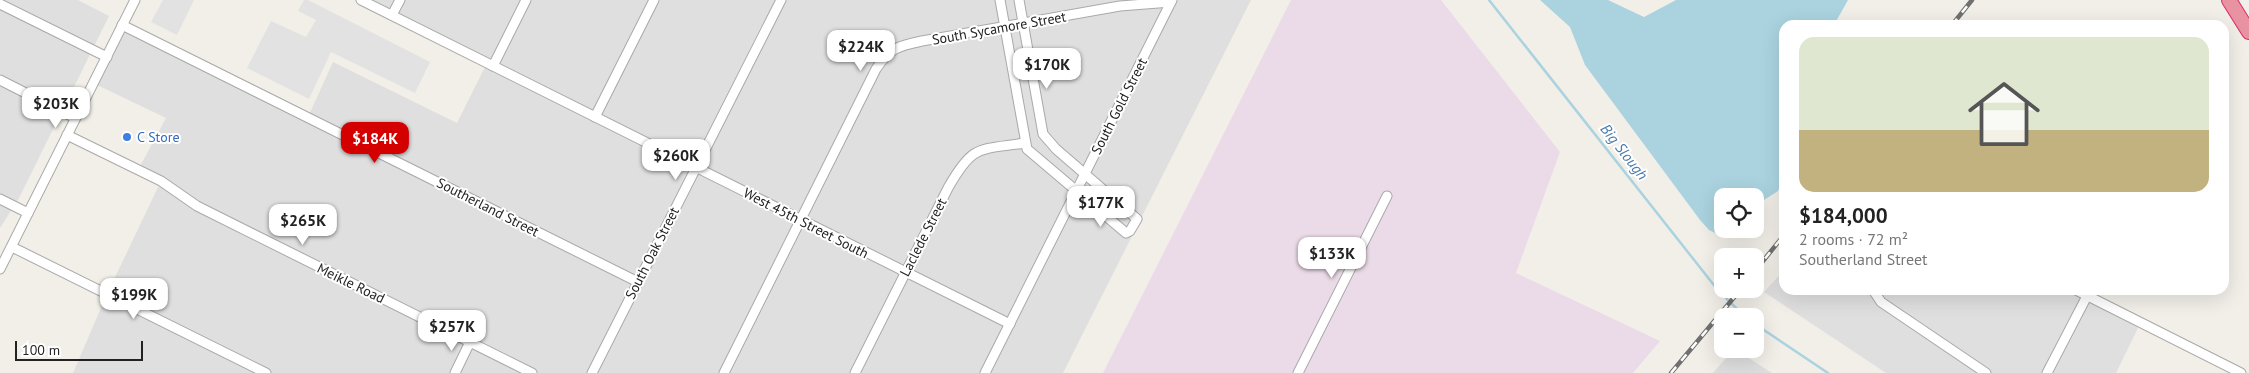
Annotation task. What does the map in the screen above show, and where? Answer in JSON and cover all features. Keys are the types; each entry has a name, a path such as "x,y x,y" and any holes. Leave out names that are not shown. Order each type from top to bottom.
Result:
{"highway":[{"path":"2229,0 2249,32"}],"street":[{"path":"0,269 135,0"},
{"name":"West 45th Street South","path":"361,0 1010,324"},
{"path":"392,16 400,0"},
{"path":"493,66 526,0"},
{"path":"595,117 654,0"},
{"name":"South Oak Street","path":"592,373 781,0"},
{"path":"1000,0 1026,143 1031,153 1126,233 1133,228 1137,219 1056,149 1043,134 1019,0"},
{"name":"South Sycamore Street","path":"724,373 876,69 887,53 903,45 1120,6 1172,1"},
{"name":"South Gold Street","path":"985,373 1172,1"},
{"path":"0,4 107,57"},
{"name":"Southerland Street","path":"122,25 638,282"},
{"path":"0,80 75,118"},
{"name":"Meikle Road","path":"67,135 161,181 200,208 532,373"},
{"name":"Laclede Street","path":"854,373 948,188 968,157 981,150 1026,143"},
{"path":"1298,373 1387,196"},
{"path":"0,199 28,213"},
{"path":"12,246 266,373"},
{"path":"1876,295 1881,302 1986,373"},
{"path":"2048,373 2087,296 2241,373"},
{"path":"455,373 470,342"}],"shaded area":[{"path":"0,0 78,0 109,16 19,198 0,228"},
{"path":"163,0 194,0 177,35 151,22"},
{"path":"304,0 308,0 430,62 415,93 331,52 309,99 247,68 271,21 306,37 316,20 298,11"},
{"path":"361,0 1251,0 1063,373 73,373 107,294 161,181 138,170 166,118 93,83 122,25 308,117 333,62 457,123 487,63"},
{"path":"1291,0 1441,0 1560,152 1516,273 1660,341 1633,373 1103,373"},
{"path":"1779,276 1779,295 2094,295 2138,328 2116,373 1886,373 1764,292"},
{"path":"1726,358 1749,358 1772,373 1713,373"}],"water":[{"path":"1540,0 1608,0 1644,17 1676,0 1848,0 1837,20 1779,20 1779,189 1764,200 1764,188 1714,188 1714,232 1709,230 1700,220 1585,65 1570,27"}],"waterway":[{"name":"Big Slough","path":"1489,0 1717,289 1736,308"},
{"name":"Big Slough","path":"1764,330 1828,373"}],"railway":[{"path":"1956,20 1972,0"},
{"path":"1764,260 1779,241"},
{"path":"1671,373 1734,298"}],"place":[{"name":"C Store","path":"127,137"}]}
